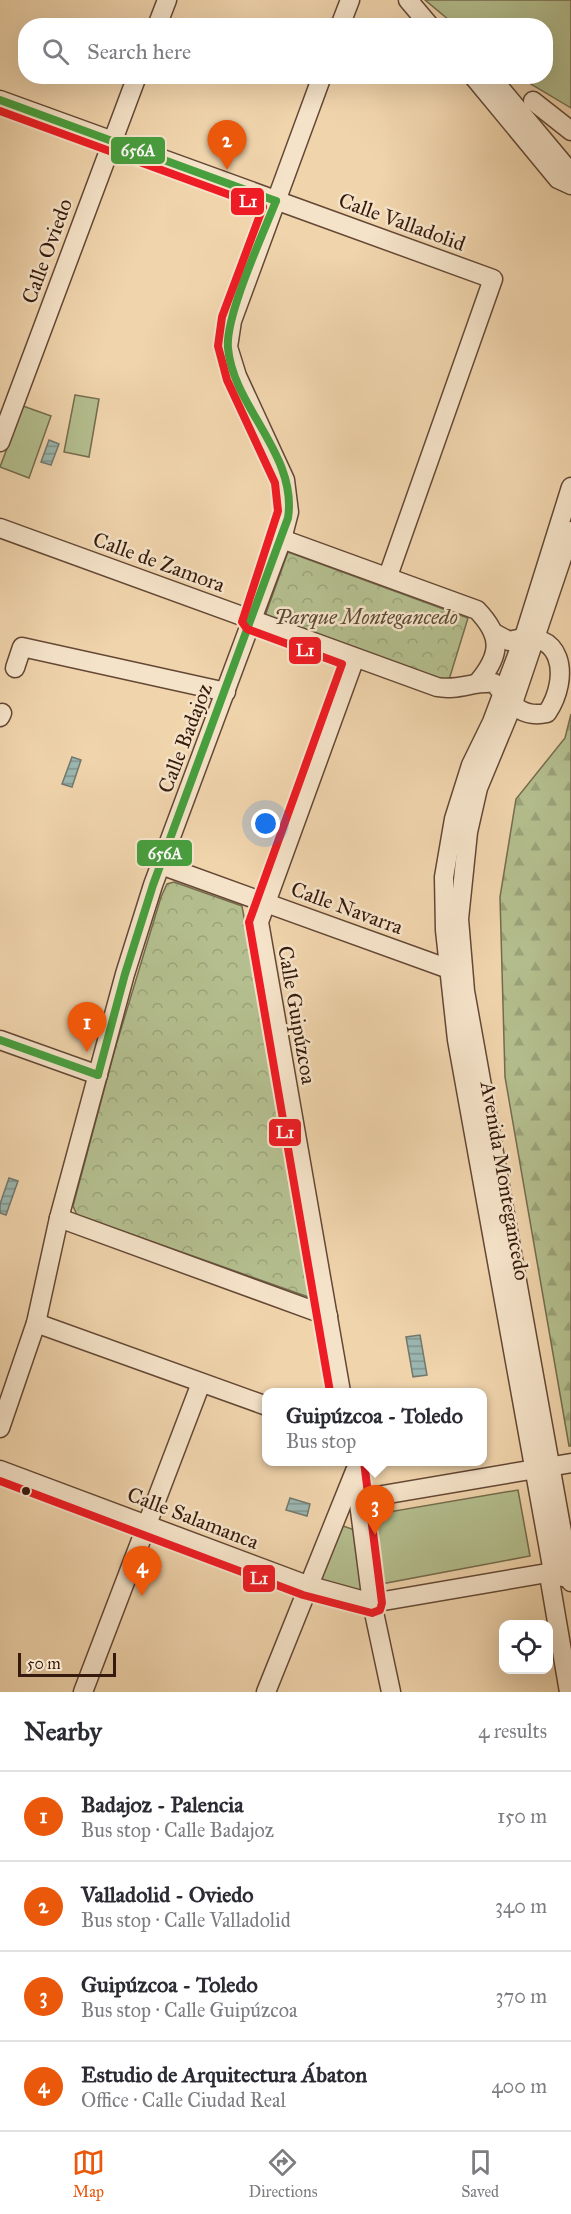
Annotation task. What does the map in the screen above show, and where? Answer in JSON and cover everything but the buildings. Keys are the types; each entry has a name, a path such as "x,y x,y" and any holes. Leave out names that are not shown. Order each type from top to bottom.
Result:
{"street":[{"path":"160,18 167,0"},
{"path":"343,18 350,0"},
{"path":"408,0 423,18"},
{"name":"Calle Oviedo","path":"0,442 134,84"},
{"name":"Calle Badajoz","path":"0,1428 36,1323 59,1218 125,974 161,865 282,539 289,512 285,480 237,376 228,347 232,321 319,84"},
{"path":"480,84 558,179 571,186"},
{"path":"497,84 571,173"},
{"name":"Calle Valladolid","path":"0,100 493,279 388,576"},
{"path":"532,101 571,132"},
{"name":"Avenida Montegancedo","path":"530,637 571,487"},
{"name":"Calle de Zamora","path":"0,528 437,687 465,688 479,681"},
{"name":"Avenida Montegancedo","path":"569,1686 550,1581 553,1572 542,1468 465,991 459,919 468,832 478,788 530,637 571,531"},
{"path":"282,539 471,607 483,616 494,633 509,641 530,637 555,645 567,661 569,671 561,699 547,713 530,715 508,699 494,682 479,681 495,656 494,633"},
{"path":"15,668 22,647 226,692"},
{"name":"Calle Guipúzcoa","path":"340,1388 259,922 355,658"},
{"name":"Avenida Montegancedo","path":"508,699 471,765 454,819 444,877 449,969 457,1040 542,1468 571,1582"},
{"name":"Calle Navarra","path":"161,865 449,969"},
{"path":"0,1040 98,1075"},
{"path":"59,1218 328,1316"},
{"path":"36,1323 262,1404"},
{"path":"83,1692 201,1383"},
{"path":"359,1499 571,1463"},
{"path":"354,1466 372,1604 391,1692"},
{"path":"266,1692 354,1466"},
{"name":"Calle Salamanca","path":"0,1470 307,1585 372,1604"},
{"path":"333,1523 351,1520 363,1526"},
{"path":"372,1604 553,1572 571,1582"}],"green space":[{"path":"425,0 571,0 571,108 531,84 553,84 553,18 447,18"},
{"path":"75,395 99,399 89,457 64,452"},
{"path":"23,406 51,416 29,478 0,467"},
{"name":"Parque Montegancedo","path":"288,552 468,618 448,683 265,616"},
{"path":"571,714 571,1446 569,1446 505,1077 500,897 516,799 565,738"},
{"path":"174,882 242,906 314,1299 77,1215 73,1206 115,1049 161,897 167,884"},
{"path":"518,1490 530,1556 381,1584 371,1515"},
{"path":"343,1526 352,1529 355,1535 362,1592 319,1581"}],"water":[{"path":"49,440 59,444 51,465 41,462"},
{"path":"72,757 81,760 72,787 62,784"},
{"path":"9,1178 18,1181 6,1215 0,1213 0,1204"},
{"path":"420,1335 427,1375 413,1377 406,1337"},
{"path":"290,1498 310,1504 307,1516 286,1510"}],"transit line":[{"name":"656A","path":"0,100 276,201"},
{"name":"L1","path":"0,111 263,207 222,317 218,346 227,380 275,483 278,511 242,622 247,629 342,664 249,922 329,1388"},
{"name":"656A","path":"98,1075 125,974 153,885 288,518 288,495 284,473 241,391 232,370 228,348 232,316 238,296 276,201"},
{"name":"656A","path":"0,1040 98,1075"},
{"name":"L1","path":"0,1481 303,1595 372,1613 380,1610 382,1603 365,1466"}],"place":[{"name":"Valladolid - Oviedo","path":"227,170"},
{"name":"Badajoz - Palencia","path":"87,1052"},
{"name":"Guipúzcoa - Toledo","path":"375,1535"},
{"name":"Estudio de Arquitectura Ábaton","path":"142,1596"}]}
